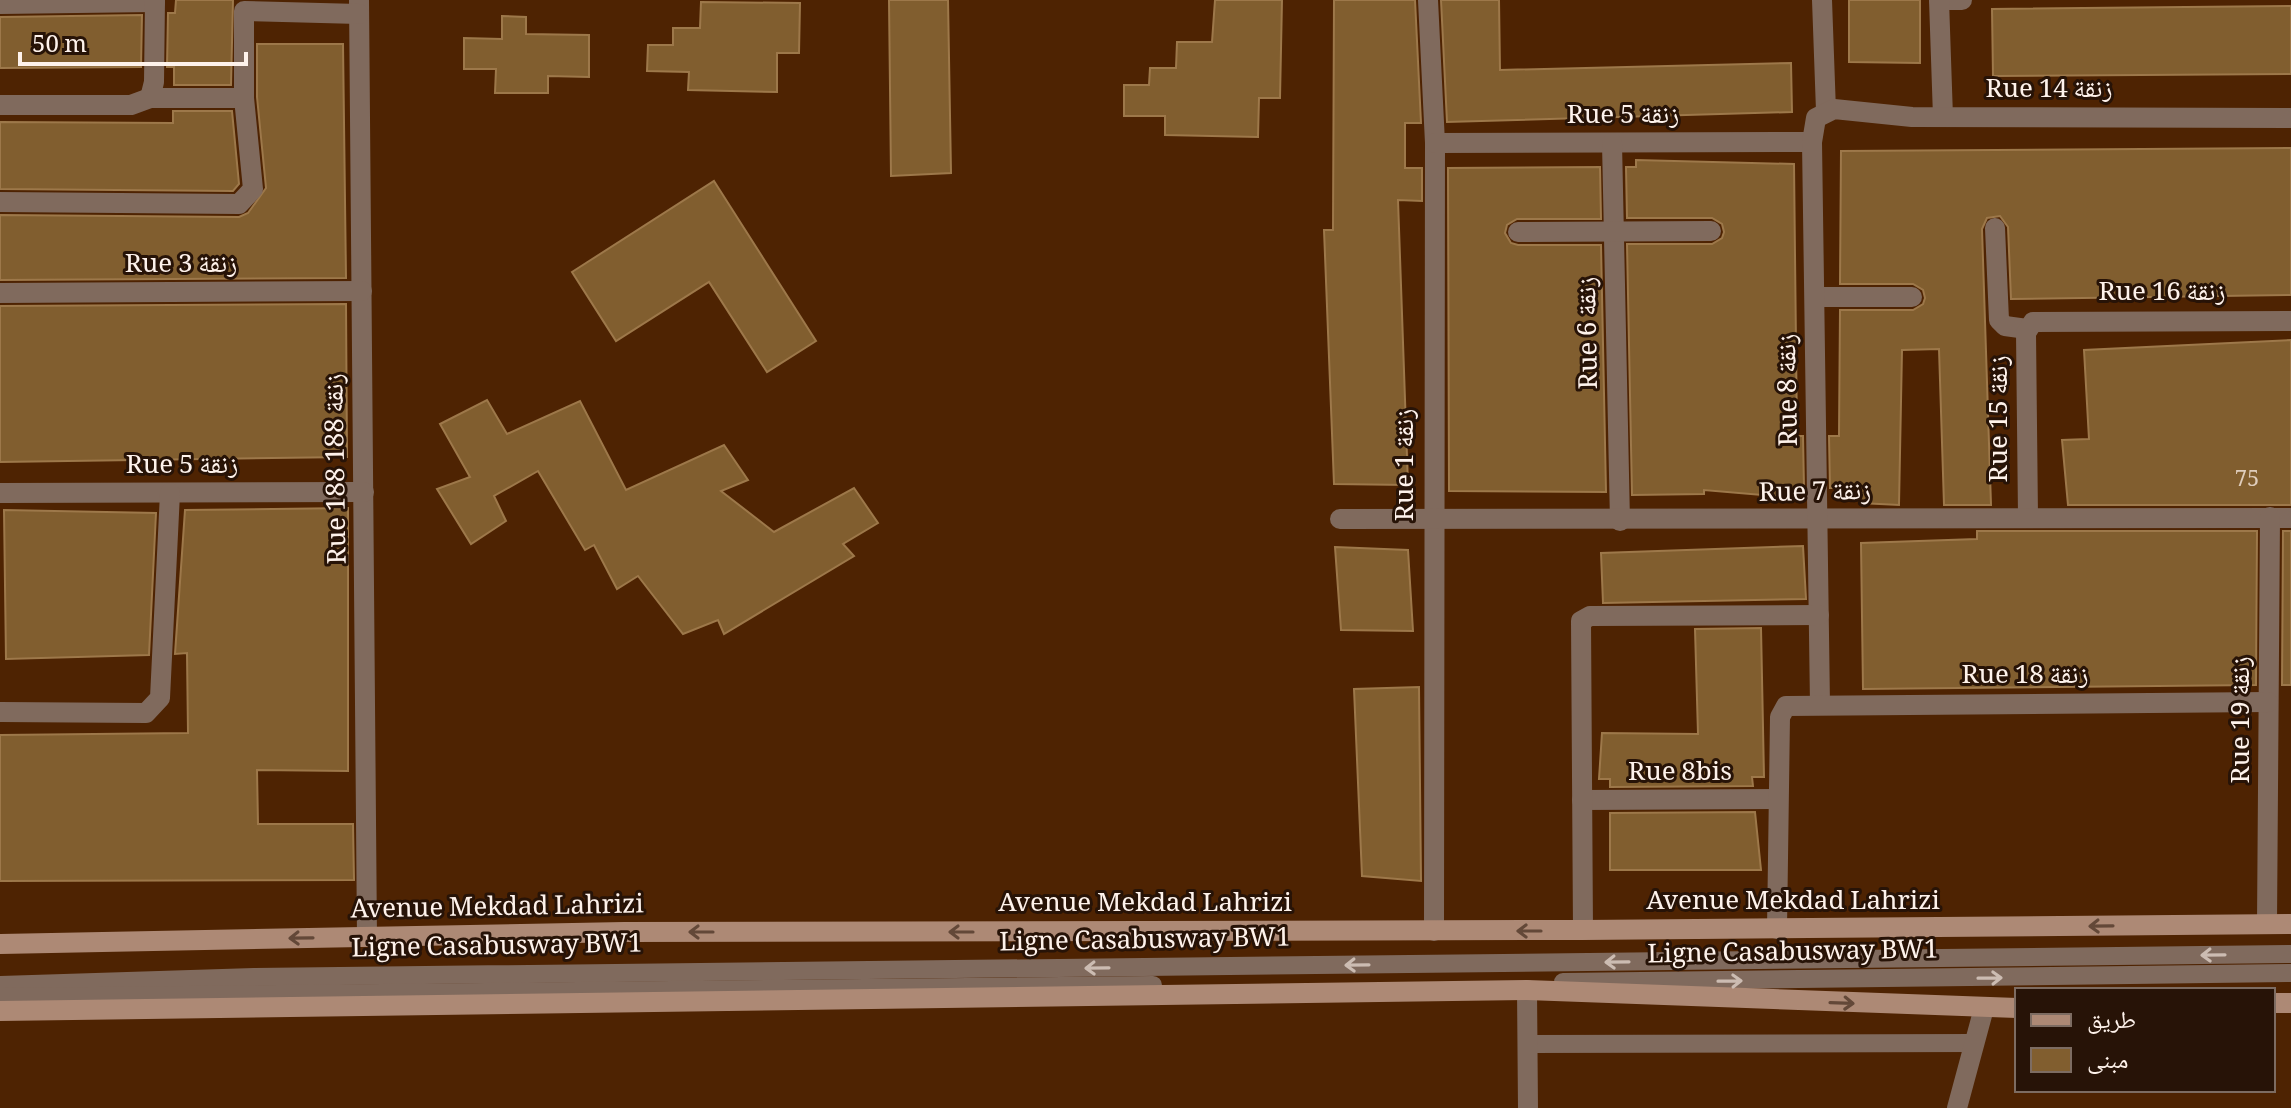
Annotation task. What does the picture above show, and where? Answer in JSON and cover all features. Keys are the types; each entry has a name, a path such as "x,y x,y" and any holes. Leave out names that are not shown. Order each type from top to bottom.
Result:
{"main road":[{"name":"Avenue Mekdad Lahrizi","path":"0,944 624,932 1434,931 2291,924"},
{"path":"0,1011 1527,990 2015,1008"}],"street":[{"name":"Rue 1 زنقة","path":"1428,0 1435,143 1434,931"},
{"name":"Rue 8 زنقة","path":"1820,705 1815,297 1822,0"},
{"path":"1943,117 1939,0 1962,0"},
{"path":"0,4 155,1 154,82 150,98"},
{"path":"0,202 239,204 253,189 244,98 244,11 359,7"},
{"name":"Rue 188 زنقة 188","path":"359,7 367,937"},
{"path":"0,105 131,105 150,98 244,98"},
{"name":"Rue 14 زنقة","path":"1817,125 1943,117 2291,118"},
{"name":"Rue 5 زنقة","path":"1435,143 1612,143 1817,125"},
{"name":"Rue 6 زنقة","path":"1612,143 1620,521"},
{"path":"1995,228 1999,320 2005,326 2030,325"},
{"path":"1518,232 1711,231"},
{"name":"Rue 3 زنقة","path":"0,293 362,291"},
{"path":"1815,297 1912,297"},
{"name":"Rue 16 زنقة","path":"2030,325 2291,321"},
{"name":"Rue 15 زنقة","path":"2028,517 2030,325"},
{"name":"Rue 5 زنقة","path":"0,493 364,492"},
{"path":"0,712 146,713 160,698 170,493"},
{"name":"Rue 19 زنقة","path":"2267,924 2270,517"},
{"name":"Rue 7 زنقة","path":"1340,519 2291,518"},
{"path":"1583,930 1580,625 1583,618 1819,615"},
{"name":"Rue 18 زنقة","path":"1778,799 1780,717 1783,708 1791,704 2268,702"},
{"path":"1777,929 1778,799"},
{"name":"Rue 8bis","path":"1582,800 1778,799"},
{"path":"1527,990 1528,1108"},
{"path":"1957,1108 1984,1008"}],"lane":[{"name":"Ligne Casabusway BW1","path":"0,985 254,977 2291,954"},
{"name":"Ligne Casabusway BW1","path":"0,997 2291,973"},
{"path":"1527,1044 1975,1043"}],"building":[{"path":"176,0 233,0 231,85 174,85 174,67 167,67 168,13 175,13"},
{"path":"889,0 948,0 951,173 891,176"},
{"path":"1215,0 1282,0 1280,98 1259,98 1258,137 1165,135 1165,116 1124,116 1124,85 1149,85 1150,68 1176,68 1177,42 1212,42"},
{"path":"1334,0 1415,0 1421,123 1405,123 1405,168 1422,168 1422,201 1398,200 1408,485 1334,484 1324,230 1333,230"},
{"path":"1441,0 1499,0 1500,70 1791,63 1792,112 1447,122"},
{"path":"1849,0 1920,0 1920,63 1849,62"},
{"path":"701,2 800,3 799,53 777,53 777,92 688,90 689,72 647,71 648,45 673,45 673,28 700,28"},
{"path":"2291,6 2291,74 1993,76 1992,9"},
{"path":"142,15 141,67 0,68 0,17"},
{"path":"502,16 526,17 526,34 589,35 589,77 548,76 548,93 495,93 496,69 464,69 464,38 502,39"},
{"path":"257,44 343,44 346,278 0,280 0,215 239,217 248,213 266,188 257,97"},
{"path":"173,111 232,111 239,184 233,191 0,189 0,122 173,123"},
{"path":"2291,148 2291,295 2011,299 2008,227 2000,216 1987,218 1982,229 1991,505 1944,505 1939,349 1902,350 1899,505 1860,503 1860,488 1830,488 1829,436 1839,436 1840,310 1913,310 1923,304 1925,298 1923,290 1913,284 1840,284 1841,151"},
{"path":"1636,160 1794,164 1797,436 1803,436 1804,488 1797,488 1797,498 1704,490 1704,494 1632,495 1627,244 1712,244 1722,238 1724,232 1722,224 1712,218 1627,218 1626,167 1636,167"},
{"path":"1600,167 1601,219 1517,219 1507,225 1505,233 1511,243 1518,245 1601,245 1606,492 1449,491 1448,168"},
{"path":"714,181 816,341 767,372 709,282 616,341 572,272"},
{"path":"346,304 347,457 0,462 0,306"},
{"path":"2291,340 2291,505 2068,505 2062,440 2089,439 2084,350"},
{"path":"487,400 507,434 580,401 626,490 724,445 748,480 721,491 774,532 854,488 878,523 843,544 854,556 724,634 718,620 683,634 638,576 617,589 594,545 585,550 538,471 494,496 506,521 471,544 437,489 470,477 440,424"},
{"path":"348,508 348,771 257,770 258,824 353,824 354,880 0,881 0,735 188,733 187,653 175,654 185,510"},
{"path":"4,510 156,513 149,655 6,659"},
{"path":"1977,531 2257,531 2256,685 1863,689 1861,543 1977,539"},
{"path":"2283,531 2291,531 2291,685 2282,685"},
{"path":"1803,546 1806,599 1603,603 1601,553"},
{"path":"1335,547 1408,550 1413,631 1341,630"},
{"path":"1761,628 1764,777 1752,777 1753,786 1610,787 1610,779 1599,779 1602,733 1698,734 1695,629"},
{"path":"1419,687 1421,881 1362,876 1354,689"},
{"path":"1755,812 1761,870 1610,870 1610,813"}]}
